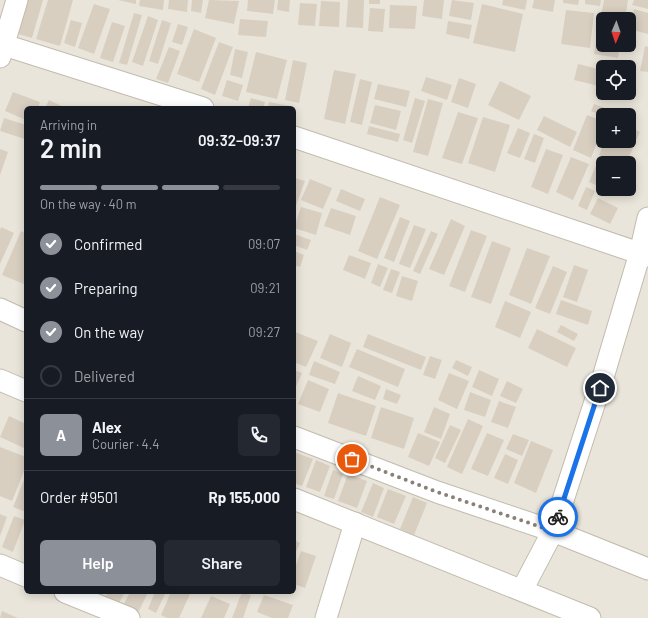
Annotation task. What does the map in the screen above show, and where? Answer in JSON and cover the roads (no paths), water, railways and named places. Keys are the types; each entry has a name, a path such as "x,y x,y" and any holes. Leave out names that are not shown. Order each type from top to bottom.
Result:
{"street":[{"path":"17,0 2,51 196,106"},
{"path":"296,138 644,254"},
{"path":"522,590 553,531 644,254 648,218"},
{"path":"0,309 24,320"},
{"path":"0,380 24,390"},
{"path":"296,438 437,492 553,531 648,569"},
{"path":"296,499 590,618"},
{"path":"326,618 355,523"},
{"path":"0,565 24,575"},
{"path":"70,594 129,618"}]}
